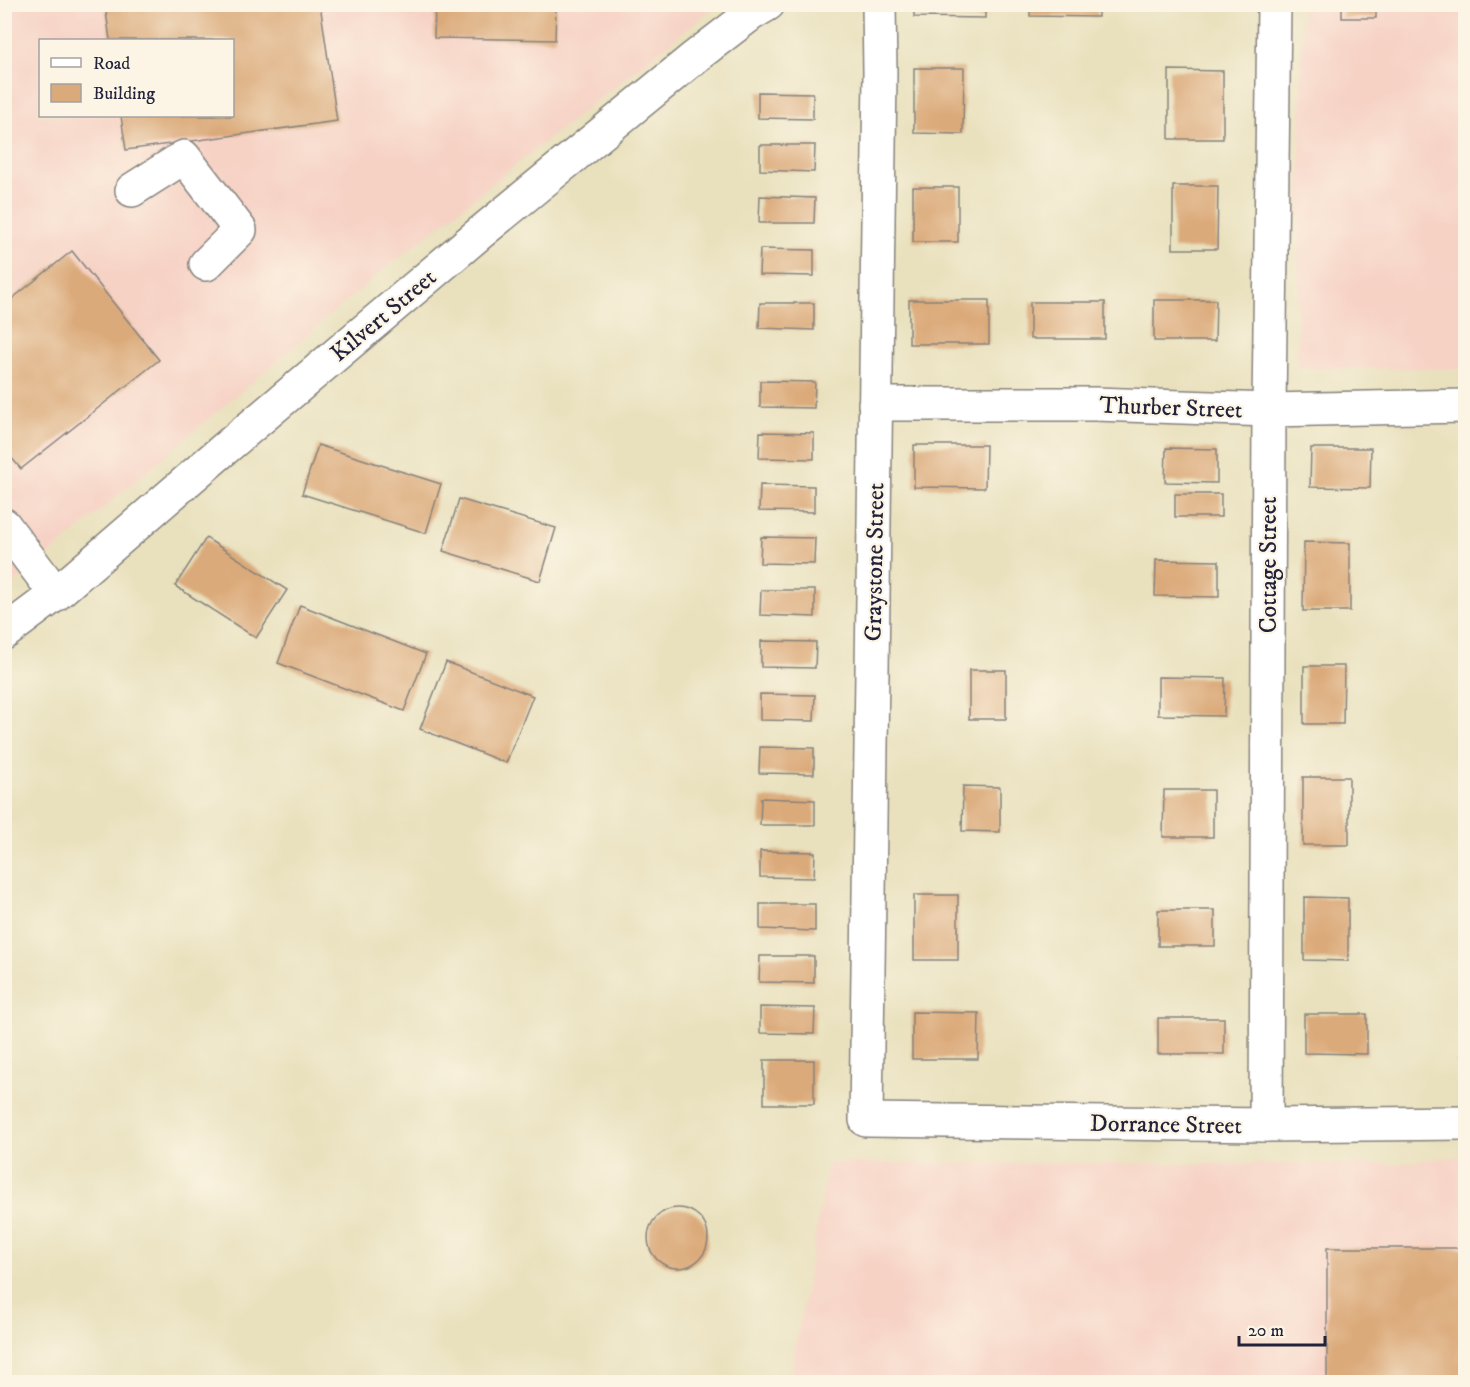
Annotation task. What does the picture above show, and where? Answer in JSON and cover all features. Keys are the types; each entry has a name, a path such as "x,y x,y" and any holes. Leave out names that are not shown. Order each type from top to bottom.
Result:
{"street":[{"name":"Kilvert Street","path":"4,633 56,594 489,225 695,57 751,14 768,4"},
{"name":"Graystone Street","path":"866,1120 880,74 879,4"},
{"name":"Cottage Street","path":"1266,1125 1269,410 1274,4"},
{"path":"132,190 184,157 240,230 206,264"},
{"name":"Thurber Street","path":"875,404 1095,404 1269,410 1466,406"},
{"path":"4,525 56,594"},
{"name":"Dorrance Street","path":"866,1120 1266,1125 1466,1123"}],"shaded area":[{"path":"5,5 717,5 380,273 5,592"},
{"path":"1302,5 1465,5 1465,369 1297,368"},
{"path":"1465,1155 1465,1382 789,1382 828,1163 1395,1164"}],"building":[{"path":"105,4 320,4 337,121 126,150 121,117 234,117 234,39 110,39"},
{"path":"435,4 556,4 555,40 434,38"},
{"path":"914,4 985,4 985,18 914,17"},
{"path":"1030,4 1098,4 1098,17 1030,16"},
{"path":"1342,4 1376,4 1376,18 1342,18"},
{"path":"914,68 964,68 963,134 914,133"},
{"path":"1169,70 1223,71 1223,139 1169,139"},
{"path":"758,92 813,93 813,119 758,118"},
{"path":"760,145 815,145 814,172 760,170"},
{"path":"1173,186 1218,186 1217,249 1173,249"},
{"path":"913,187 958,187 958,242 913,242"},
{"path":"760,196 815,198 814,223 759,223"},
{"path":"760,249 814,250 814,276 759,275"},
{"path":"72,251 159,360 21,469 4,449 4,305"},
{"path":"909,300 989,300 989,344 909,344"},
{"path":"1154,300 1216,300 1215,341 1154,341"},
{"path":"1030,302 1105,302 1105,339 1030,339"},
{"path":"760,303 814,303 814,330 759,328"},
{"path":"760,381 815,382 814,408 760,407"},
{"path":"760,432 814,433 814,459 759,458"},
{"path":"318,445 441,484 426,533 302,494"},
{"path":"914,445 986,445 985,488 914,487"},
{"path":"1166,448 1217,449 1217,483 1165,482"},
{"path":"1311,448 1371,448 1370,488 1310,487"},
{"path":"760,485 814,486 814,512 759,511"},
{"path":"1175,494 1221,494 1221,517 1175,517"},
{"path":"459,499 556,528 540,581 443,551"},
{"path":"761,537 815,538 814,564 760,563"},
{"path":"206,538 287,590 256,638 175,586"},
{"path":"1304,542 1350,543 1350,611 1303,611"},
{"path":"1156,560 1219,561 1219,597 1155,596"},
{"path":"761,590 815,590 815,617 760,615"},
{"path":"300,605 426,654 404,711 278,663"},
{"path":"761,641 816,642 815,668 761,667"},
{"path":"446,662 533,696 506,763 420,729"},
{"path":"1304,666 1344,666 1343,724 1304,724"},
{"path":"969,670 1006,670 1006,719 969,719"},
{"path":"1158,677 1225,678 1224,716 1158,715"},
{"path":"760,694 815,695 814,721 760,720"},
{"path":"760,747 814,748 814,774 759,773"},
{"path":"1303,777 1349,777 1349,845 1303,845"},
{"path":"963,786 1000,787 1000,832 962,831"},
{"path":"1164,790 1213,790 1213,837 1163,837"},
{"path":"761,798 815,800 815,825 760,825"},
{"path":"760,851 815,852 814,878 760,877"},
{"path":"914,895 958,895 958,960 914,960"},
{"path":"1304,897 1348,898 1348,961 1304,960"},
{"path":"760,904 815,904 815,931 760,929"},
{"path":"1158,910 1215,910 1215,946 1158,946"},
{"path":"760,956 814,956 814,983 759,982"},
{"path":"760,1007 815,1008 814,1034 760,1033"},
{"path":"912,1012 979,1013 978,1059 912,1059"},
{"path":"1304,1014 1367,1014 1367,1054 1304,1053"},
{"path":"1462,1016 1466,1016 1466,1056 1462,1056"},
{"path":"1158,1018 1224,1018 1224,1054 1158,1054"},
{"path":"764,1060 814,1060 814,1104 764,1104"},
{"path":"678,1208 695,1213 703,1221 708,1238 703,1255 695,1263 678,1268 661,1263 653,1255 648,1238 653,1221 661,1213"},
{"path":"1327,1248 1466,1248 1466,1382 1327,1382"}]}
